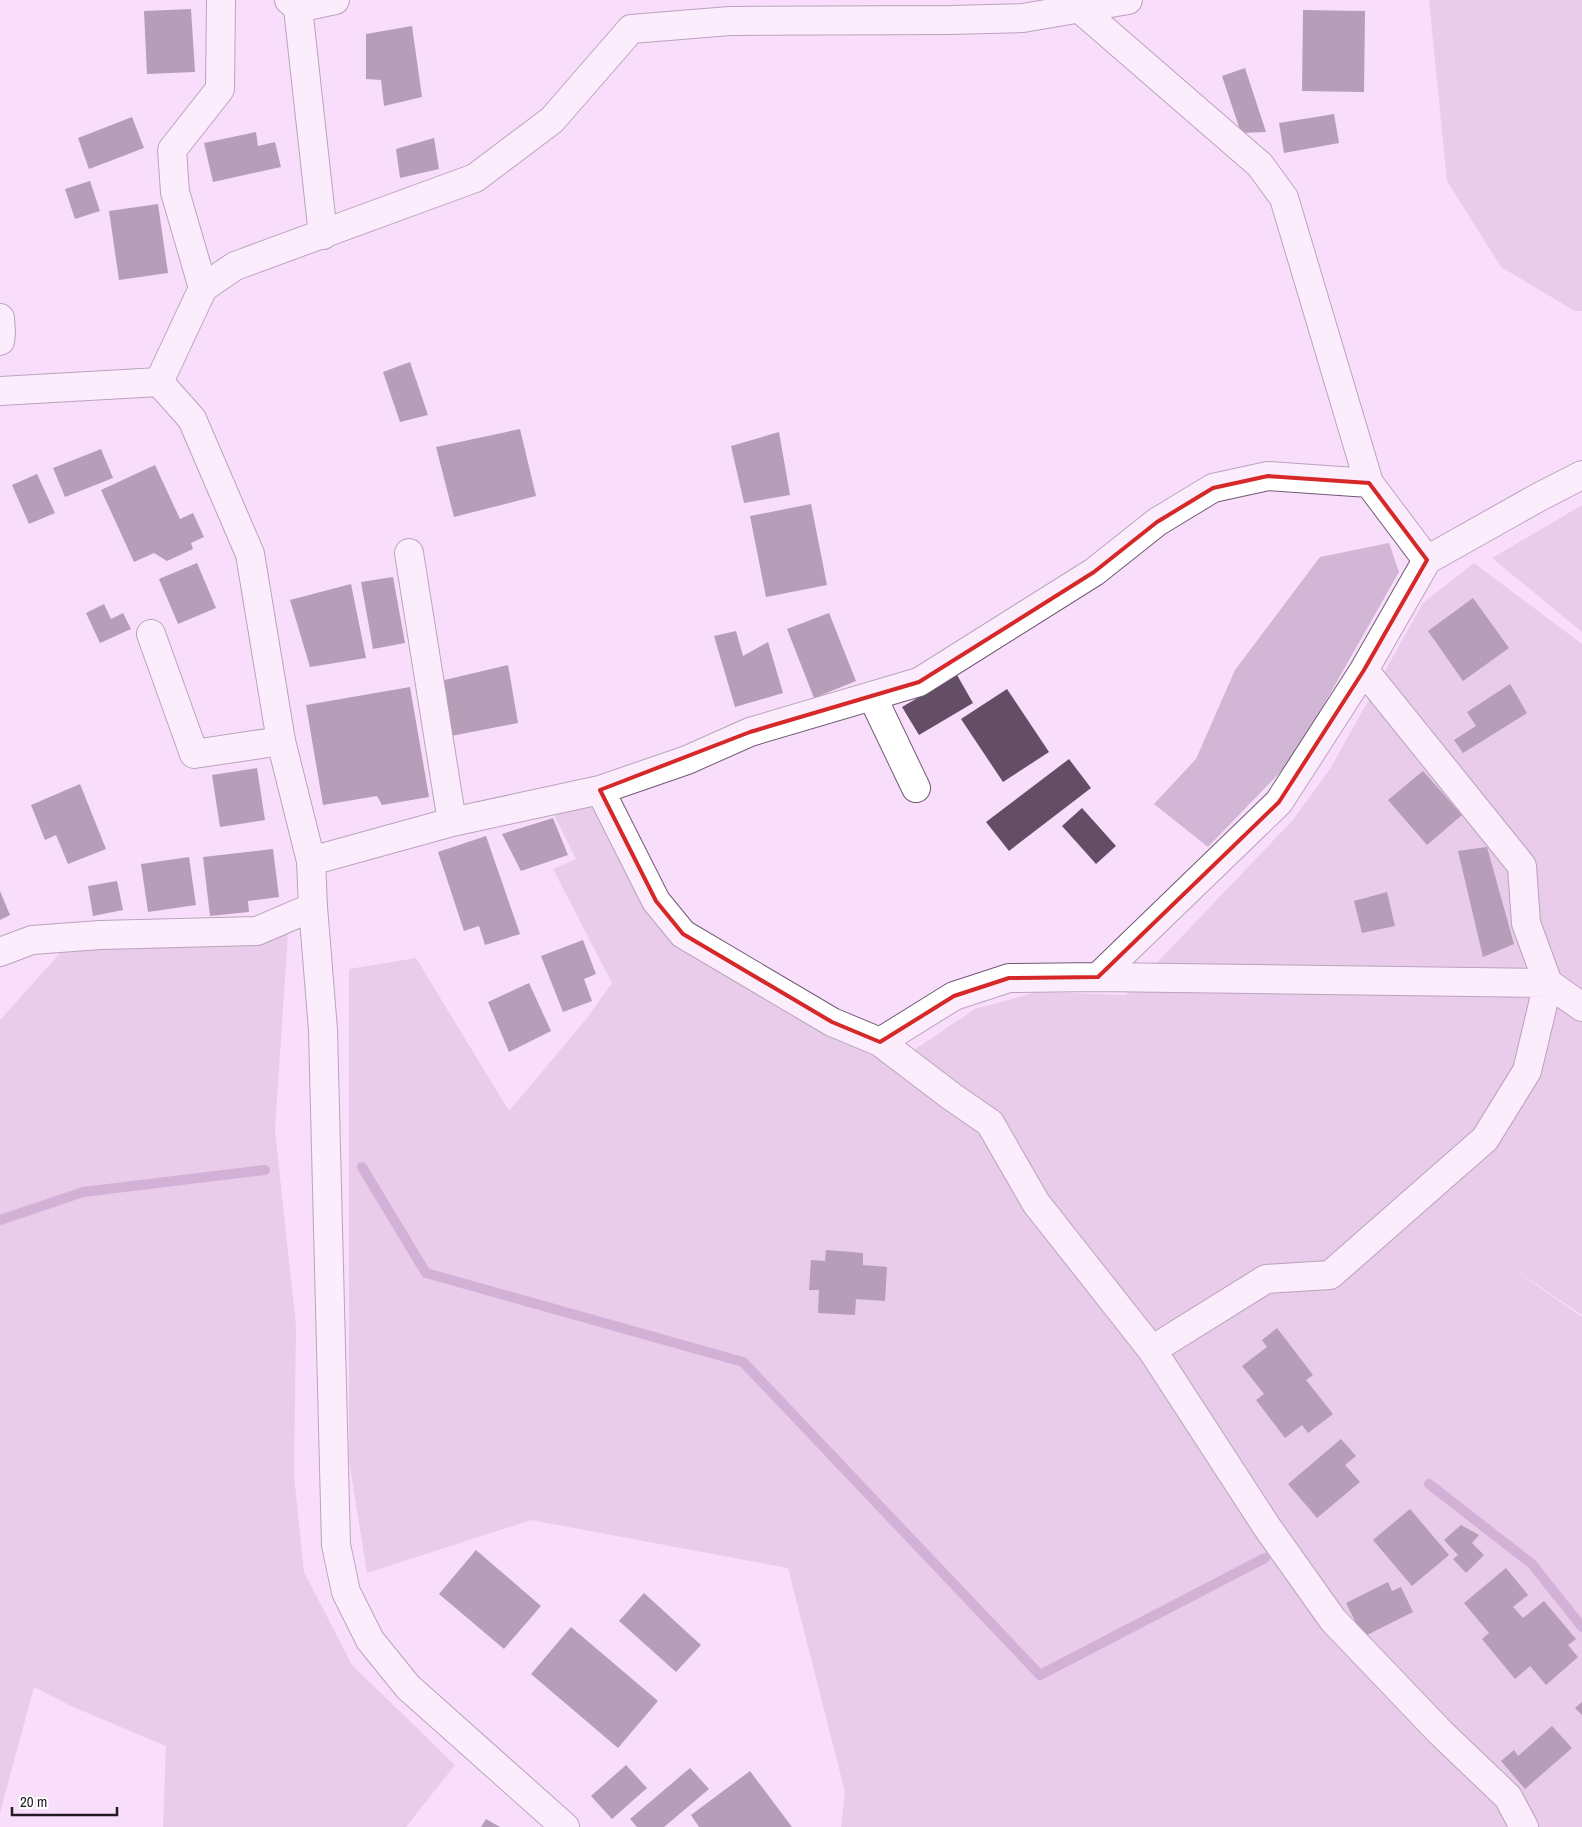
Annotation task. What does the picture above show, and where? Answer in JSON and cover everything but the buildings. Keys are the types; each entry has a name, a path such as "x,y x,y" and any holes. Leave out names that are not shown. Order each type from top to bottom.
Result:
{"street":[{"path":"203,288 175,192 172,150 220,89 222,0"},
{"path":"323,235 293,4 335,0"},
{"path":"159,382 203,288 235,266 475,178 552,120 631,29 730,21 1023,18 1128,0"},
{"path":"1080,9 1260,165 1284,198 1369,483 1427,560"},
{"path":"0,318 0,341"},
{"path":"0,391 159,382"},
{"path":"159,382 192,419 250,554 281,741 311,860 323,1040 336,1545 346,1592 370,1640 408,1687 565,1827"},
{"path":"1098,977 1279,802 1364,670 1427,560 1582,475"},
{"path":"311,860 452,822 600,790 687,760 750,732 919,682 1094,572 1157,522 1213,488 1268,476 1369,483"},
{"path":"409,553 452,822"},
{"path":"151,634 194,754 281,741"},
{"path":"1152,1350 1266,1279 1330,1276 1485,1139 1527,1071 1548,983 1526,923 1522,866 1364,670"},
{"path":"872,696 916,788"},
{"path":"600,790 656,902 683,934 832,1022 880,1042 990,1123 1036,1203 1152,1350 1266,1527 1333,1620 1440,1732 1508,1796 1524,1827"},
{"path":"0,952 32,940 100,935 257,931 313,907"},
{"path":"880,1042 954,996 1009,978 1098,977 1548,983 1582,1007"}],"highlighted area":[{"path":"1268,476 1369,483 1427,560 1364,670 1279,802 1098,977 1009,978 954,996 880,1042 832,1022 683,934 656,901 600,790 750,732 919,682 1094,572 1157,522 1213,488"}],"shaded area":[{"path":"1429,0 1582,0 1582,311 1575,311 1501,267 1447,181"},
{"path":"1582,505 1582,632 1492,558"},
{"path":"1389,543 1399,572 1293,759 1208,847 1154,804 1196,759 1235,670 1320,557"},
{"path":"1474,563 1582,644 1582,1315 1499,1259 1582,1317 1582,1827 841,1827 845,1792 788,1568 531,1520 367,1573 349,1461 349,969 416,958 509,1111 587,1018 612,983 553,869 576,859 552,811 600,790 681,931 911,1052 975,1009 1037,992 1126,995 1292,821 1330,769 1423,603"},
{"path":"289,918 275,1130 296,1326 294,1476 304,1572 352,1665 455,1765 406,1827 163,1827 166,1746 71,1706 34,1687 0,1813 0,1020 70,942"}],"waterway":[{"path":"362,1167 426,1273 743,1362 1040,1675 1265,1558"},
{"path":"0,1220 83,1192 265,1170"},
{"path":"1429,1484 1532,1564 1582,1627"}]}
